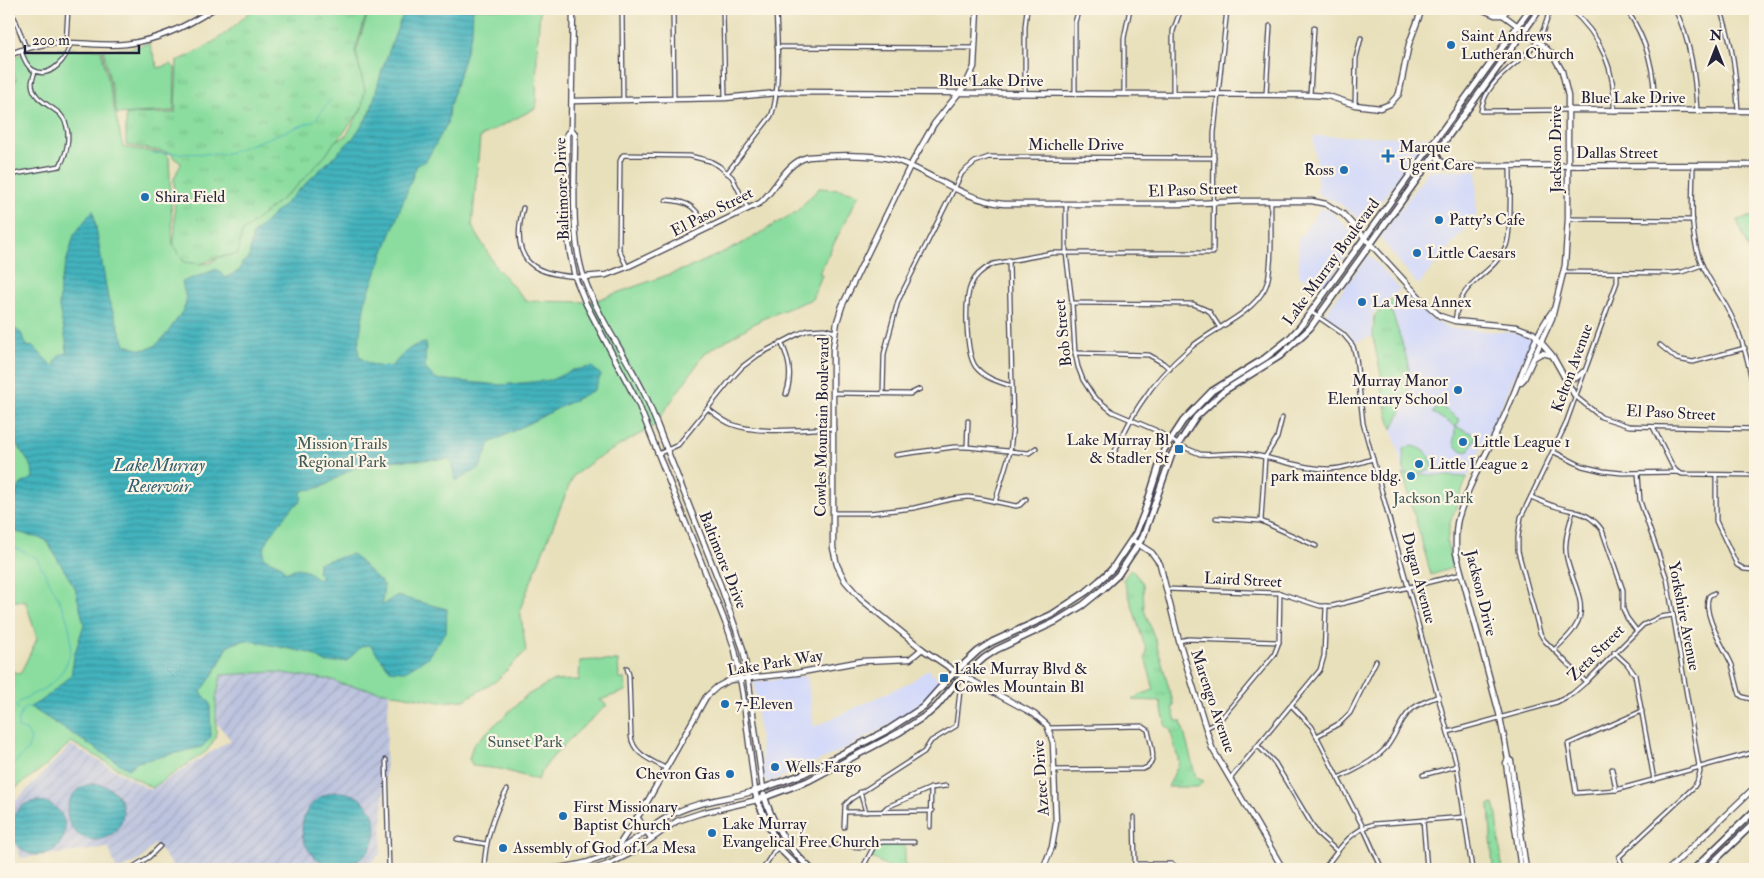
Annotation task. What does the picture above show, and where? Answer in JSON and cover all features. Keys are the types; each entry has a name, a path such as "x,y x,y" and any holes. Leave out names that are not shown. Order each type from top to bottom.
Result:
{"main road":[{"name":"Lake Murray Boulevard","path":"757,800 808,782 918,721 937,706 978,651 992,642 1051,615 1086,592 1106,575 1132,540 1144,512 1164,450 1183,421 1206,396 1236,374 1265,358 1295,333 1530,9"},
{"name":"Lake Murray Boulevard","path":"755,792 803,774 913,714 960,674 996,650 1055,622 1083,605 1112,581 1139,544 1152,515 1172,454 1196,417 1224,391 1280,356 1302,336 1318,317 1540,9"},
{"path":"1436,152 1439,160 1446,165"},
{"path":"1106,575 1112,581"},
{"name":"Baltimore Drive","path":"763,789 778,829 786,842 811,869"},
{"name":"Baltimore Drive","path":"755,792 780,848 800,869"},
{"path":"1694,869 1755,810"},
{"path":"1706,869 1755,822"}],"street":[{"path":"9,10 15,19 26,64 35,72 47,71 57,66 68,53 68,9"},
{"path":"9,55 23,49 46,44 126,44 152,39 192,23 213,9"},
{"path":"571,129 572,9"},
{"path":"622,9 623,100"},
{"path":"673,9 674,100"},
{"path":"724,9 725,98"},
{"path":"728,173 774,110 777,47 776,9"},
{"name":"Cowles Mountain Boulevard","path":"960,674 922,649 861,599 845,581 837,565 833,548 832,513 833,348 842,306 910,166 934,124 960,93 974,67 977,9"},
{"path":"1024,93 1027,9"},
{"path":"1075,94 1075,22 1079,9"},
{"path":"1124,93 1124,38 1130,9"},
{"path":"1173,94 1173,31 1181,9"},
{"path":"1012,386 986,376 973,362 968,348 968,294 976,277 989,266 1045,253 1214,253 1214,133 1227,11 1206,9"},
{"name":"Blue Lake Drive","path":"572,100 674,100 725,98 776,92 1124,93 1310,95 1328,96 1373,108 1384,107 1393,102 1400,91 1409,44 1422,9"},
{"name":"Jackson Drive","path":"1480,9 1494,15 1503,15"},
{"name":"Jackson Drive","path":"1497,9 1553,55 1562,71 1567,89 1568,219 1564,272 1553,310 1534,357 1524,379 1518,384"},
{"path":"1503,15 1510,9"},
{"path":"1538,41 1550,9"},
{"path":"1570,9 1591,30 1606,58 1614,88 1614,111"},
{"path":"1626,9 1641,35 1650,62 1654,82 1654,111"},
{"path":"1675,9 1692,55 1697,111"},
{"path":"1720,9 1735,61 1738,111"},
{"path":"1266,96 1270,26"},
{"path":"1310,95 1314,28"},
{"path":"1355,104 1356,58 1361,38"},
{"name":"Blue Lake Drive","path":"1538,41 1500,76 1483,100 1481,111 1755,112"},
{"path":"777,47 976,48"},
{"path":"9,175 60,166 65,156 68,137 66,123 60,115 36,96 32,84 35,72"},
{"name":"Baltimore Drive","path":"755,792 740,678 729,632 638,403 586,304 575,277 567,229 567,134 571,129 575,134 577,246 584,277 593,299 635,374 737,628 748,677 763,789"},
{"path":"627,267 619,250 620,161 623,155 690,156 710,161 732,177 748,209"},
{"name":"El Paso Street","path":"584,277 606,275 627,267 760,203 768,196 790,166 805,158 877,156 890,158 910,166 954,189 978,199 998,203 1179,204 1312,201 1326,204 1343,214 1428,307 1440,316 1455,321 1518,327 1530,331 1552,355 1575,396 1594,412 1611,421 1632,427 1755,429"},
{"name":"Michelle Drive","path":"883,393 882,373 884,354 898,301 962,173 968,167 989,157 1214,158"},
{"path":"1419,162 1426,166"},
{"path":"1455,321 1458,304 1464,292 1498,259 1507,242 1510,165"},
{"path":"1693,165 1695,243 1702,265 1725,303 1745,348 1755,403"},
{"name":"Dallas Street","path":"1426,166 1755,165"},
{"path":"666,200 688,204 700,214 708,228"},
{"path":"1114,454 1132,418 1149,391 1190,348 1254,304 1260,296 1270,274 1270,201"},
{"name":"Bob Street","path":"1066,204 1066,253 1075,353 1080,374 1094,397 1113,412 1132,418 1200,454 1248,453 1265,458 1328,469 1342,468 1373,459"},
{"path":"523,208 519,223 520,246 527,260 544,273 584,277"},
{"path":"1568,219 1693,220"},
{"path":"995,502 1010,452 1013,425 1009,260"},
{"path":"1564,272 1672,273 1682,272 1702,265"},
{"name":"Kelton Avenue","path":"1586,682 1544,640 1540,633 1518,551 1520,524 1531,497 1554,452 1617,282 1617,273"},
{"path":"1072,303 1193,304 1209,310 1221,328"},
{"name":"Dugan Avenue","path":"1311,312 1343,334 1352,346 1356,357 1362,418 1457,766 1472,869"},
{"path":"658,454 678,445 742,367 781,342 808,330 824,329 835,332"},
{"name":"Jackson Drive","path":"1526,869 1511,761 1508,759 1500,718 1456,553 1458,520 1520,376 1540,340"},
{"path":"781,342 790,368 790,384 786,394"},
{"path":"1660,346 1673,357 1689,362 1698,362 1745,348"},
{"path":"1075,353 1149,355 1163,363 1170,370"},
{"path":"1534,357 1542,353 1552,355"},
{"path":"1564,376 1576,378 1583,372"},
{"path":"833,393 910,394 920,390"},
{"path":"708,409 731,424 746,429 834,428"},
{"path":"1261,521 1265,458 1277,438 1282,418"},
{"path":"967,447 968,421"},
{"path":"1653,427 1673,467 1678,472"},
{"path":"896,455 954,447 1029,453 1036,448"},
{"path":"1554,452 1575,463 1596,470 1615,473 1678,472 1682,474 1755,475"},
{"name":"Yorkshire Avenue","path":"1638,473 1640,501 1667,578 1699,767"},
{"path":"1716,475 1716,521 1737,565 1744,569 1755,570"},
{"path":"1531,497 1593,518 1602,530 1622,590 1623,608 1626,618 1636,630"},
{"path":"832,513 869,513 914,508 958,498 977,498 1016,506 1026,500"},
{"path":"1554,650 1574,630 1581,613 1580,600 1567,562 1566,551 1566,542 1573,511"},
{"path":"1216,518 1261,521 1316,546"},
{"name":"Marengo Avenue","path":"1132,540 1152,553 1158,561 1179,641 1212,748 1283,869"},
{"name":"Laird Street","path":"1166,589 1280,593 1332,606 1462,574"},
{"path":"1205,728 1219,721 1274,655 1279,642 1280,593"},
{"path":"1714,594 1709,596 1707,601 1712,628 1726,650 1740,695 1744,698 1755,700"},
{"path":"1230,779 1292,706 1322,666 1326,606"},
{"name":"Zeta Street","path":"1448,732 1557,702 1572,694 1586,682 1636,630 1651,620 1673,615"},
{"path":"729,632 737,628"},
{"path":"1179,641 1188,639 1279,642"},
{"name":"Lake Park Way","path":"614,852 637,817 709,693 726,682 740,678 797,673 862,661 910,659 922,649"},
{"path":"1614,652 1627,664 1635,675 1654,780"},
{"path":"1317,736 1340,723 1350,713 1376,661"},
{"path":"627,668 629,675 631,742 640,754 665,768"},
{"name":"Aztec Drive","path":"960,674 1034,714 1049,728 1053,743 1056,823 1052,847 1043,869"},
{"path":"844,827 845,805 860,792 924,752 931,741 956,726 960,691"},
{"path":"1338,778 1372,760 1383,751 1394,738 1410,711 1419,704 1438,696"},
{"path":"1292,706 1306,719 1317,736 1382,869"},
{"path":"1642,711 1568,744 1576,793 1616,790 1755,752"},
{"path":"913,714 918,721"},
{"path":"1049,728 1142,726 1148,730 1154,760 1150,766 1143,769 1054,770"},
{"path":"1258,746 1275,763 1314,828 1337,851"},
{"name":"Jackson Drive","path":"1508,759 1506,762 1521,869"},
{"path":"386,760 388,869"},
{"path":"1423,775 1457,766"},
{"path":"1624,869 1618,857 1694,787 1697,782 1699,767"},
{"path":"1612,769 1616,790"},
{"path":"882,812 887,807 931,788 946,786"},
{"path":"1669,869 1755,787"},
{"path":"930,827 932,812 931,788"},
{"path":"484,869 486,844 494,816 507,790"},
{"name":"Lake Murray Boulevard","path":"544,869 567,868 590,862 614,852 673,813 686,808 755,792"},
{"path":"860,792 866,812"},
{"name":"Lake Murray Boulevard","path":"594,869 602,868 633,852 677,821 690,816 757,800"},
{"path":"845,812 932,812"},
{"path":"637,817 651,838"},
{"path":"1134,817 1135,864 1172,864 1180,869"},
{"path":"1324,869 1337,851 1355,832 1363,827 1374,824 1464,817"},
{"path":"1423,820 1427,869"},
{"path":"457,839 486,844"},
{"path":"763,869 768,858 786,842"},
{"path":"830,845 863,847 874,846 882,842 914,842"},
{"path":"130,869 149,857 160,846"},
{"path":"862,869 874,846"}],"shaded area":[{"path":"1313,136 1430,137 1364,223 1339,203 1317,194 1317,170"},
{"path":"1477,170 1476,216 1418,285 1380,238 1428,171"},
{"path":"1321,208 1331,211 1357,238 1325,287 1299,276 1298,239"},
{"path":"1369,255 1400,289 1372,314 1372,336 1355,342 1346,330 1324,315"},
{"name":"Murray Manor Elementary School","path":"1402,296 1412,298 1429,318 1451,328 1515,333 1532,339 1468,477 1404,474 1392,429 1403,410 1411,383 1408,363 1392,309"},
{"path":"223,669 335,674 389,694 381,853 363,869 338,869 311,863 310,869 175,869 155,843 141,859 122,869 116,869 109,848 21,858 9,828 9,808 71,745 150,790 231,740 215,721 214,694"},
{"path":"928,669 941,683 920,706 893,723 836,753 771,782 764,780 754,682 807,676 814,727 912,681"}],"green space":[{"path":"252,9 368,9 355,51 365,90 362,109 326,155 297,186 242,232 238,254 219,257 200,264 184,262 173,245 175,232 174,179 181,163 171,153 126,145 126,114 175,113 177,61 218,39"},
{"name":"Mission Trails Regional Park","path":"369,9 540,9 536,108 480,137 472,226 496,267 526,301 591,302 693,266 743,243 796,212 819,188 839,189 859,194 819,273 822,275 812,299 762,319 705,353 654,426 596,459 573,476 520,609 526,651 496,681 464,700 439,702 341,684 333,680 275,672 221,675 216,699 216,737 207,751 152,788 71,742 45,766 9,793 9,670 20,674 37,639 26,602 9,600 9,84 16,80 9,58 41,49 101,49 123,147 166,154 169,157 173,245 184,262 210,263 219,257 238,254 242,232 297,186 326,155 335,141 346,136 362,108 365,90 356,52"},
{"path":"149,43 158,68 171,64 175,68 174,111 117,114 103,49 128,49"},
{"path":"1755,216 1755,265 1737,220"},
{"path":"1392,299 1395,303 1391,309 1407,359 1410,385 1405,402 1392,429 1382,397 1381,375 1373,338 1374,316"},
{"path":"1439,405 1460,420 1456,427 1433,413"},
{"name":"Little League 1","path":"1456,427 1474,434 1476,437 1468,452 1462,451 1454,444"},
{"name":"Jackson Park","path":"1412,446 1427,453 1432,460 1434,469 1415,474 1467,477 1450,523 1447,541 1452,568 1431,575 1403,474 1408,474 1404,470 1403,448"},
{"path":"1131,569 1143,583 1144,610 1156,642 1174,706 1172,707 1176,721 1181,721 1196,778 1204,781 1198,787 1168,787 1179,763 1170,728 1166,727 1160,701 1132,700 1139,695 1154,690 1145,657 1147,652 1123,580"},
{"name":"Sunset Park","path":"580,661 618,661 619,679 625,679 626,691 600,700 607,705 558,751 542,771 538,780 500,769 473,766 469,759 473,745 526,696 552,681 579,680"},
{"path":"1494,804 1497,815 1502,869 1493,869 1489,805"},
{"path":"905,843 905,869 893,869 872,858 878,846"}],"water":[{"name":"Lake Murray Reservoir","path":"407,9 473,9 472,31 449,109 447,124 426,161 417,165 365,302 358,347 359,356 366,362 374,365 382,367 392,366 415,345 426,343 425,368 435,379 501,385 551,380 573,370 592,367 601,375 594,390 490,443 480,468 456,481 450,459 361,463 326,485 304,490 301,493 302,498 298,504 294,506 269,538 264,558 282,566 284,571 289,572 300,568 319,580 321,576 317,572 318,563 352,554 384,585 382,605 396,596 447,609 446,632 427,658 405,671 390,670 370,645 362,646 347,661 327,663 310,653 246,640 229,645 201,692 210,703 211,737 202,747 138,762 128,769 30,707 44,699 71,676 74,656 84,624 75,588 46,540 13,531 9,522 17,491 21,484 33,478 32,467 9,433 9,325 21,333 27,346 34,347 53,367 59,355 67,353 59,308 60,284 74,235 93,210 108,298 125,344 142,349 154,346 165,336 184,307 186,299 182,282 217,269 225,278 240,270 242,263 249,258 252,235 353,138 370,113 382,70 400,21"},
{"path":"95,784 106,786 115,792 121,801 123,812 121,823 115,832 106,838 95,840 84,838 75,832 69,823 67,812 69,801 75,792 84,786"},
{"path":"332,792 346,792 360,798 370,808 376,822 376,836 370,850 360,860 346,866 332,866 318,860 308,850 302,836 302,822 308,808 318,798"},
{"path":"33,801 43,801 53,805 61,813 65,828 61,843 53,851 43,855 33,855 23,851 15,843 11,833 11,823 15,813 23,805"}],"waterway":[{"path":"154,153 225,154 314,121 331,99"},
{"path":"9,545 35,557"},
{"path":"22,712 16,705 46,688 55,680 66,665 70,650 70,634 66,618 60,602 36,557"},
{"path":"9,768 27,751 31,739 26,730 18,728 18,719 25,707 30,707"}],"place":[{"name":"Saint Andrews Lutheran Church","path":"1451,45"},
{"name":"Marque Ugent Care","path":"1388,156"},
{"name":"Ross","path":"1344,170"},
{"name":"Shira Field","path":"145,197"},
{"name":"Patty's Cafe","path":"1439,220"},
{"name":"Little Caesars","path":"1417,253"},
{"name":"La Mesa Annex","path":"1362,302"},
{"name":"Murray Manor Elementary School","path":"1458,390"},
{"name":"Little League 1","path":"1463,442"},
{"name":"Lake Murray Bl & Stadler St","path":"1179,449"},
{"name":"Little League 2","path":"1419,464"},
{"name":"park maintence bldg.","path":"1411,476"},
{"name":"Lake Murray Blvd & Cowles Mountain Bl","path":"944,678"},
{"name":"7-Eleven","path":"725,704"},
{"name":"Wells Fargo","path":"775,767"},
{"name":"Chevron Gas","path":"730,774"},
{"name":"First Missionary Baptist Church","path":"563,816"},
{"name":"Lake Murray Evangelical Free Church","path":"712,833"},
{"name":"Assembly of God of La Mesa","path":"503,848"}]}
